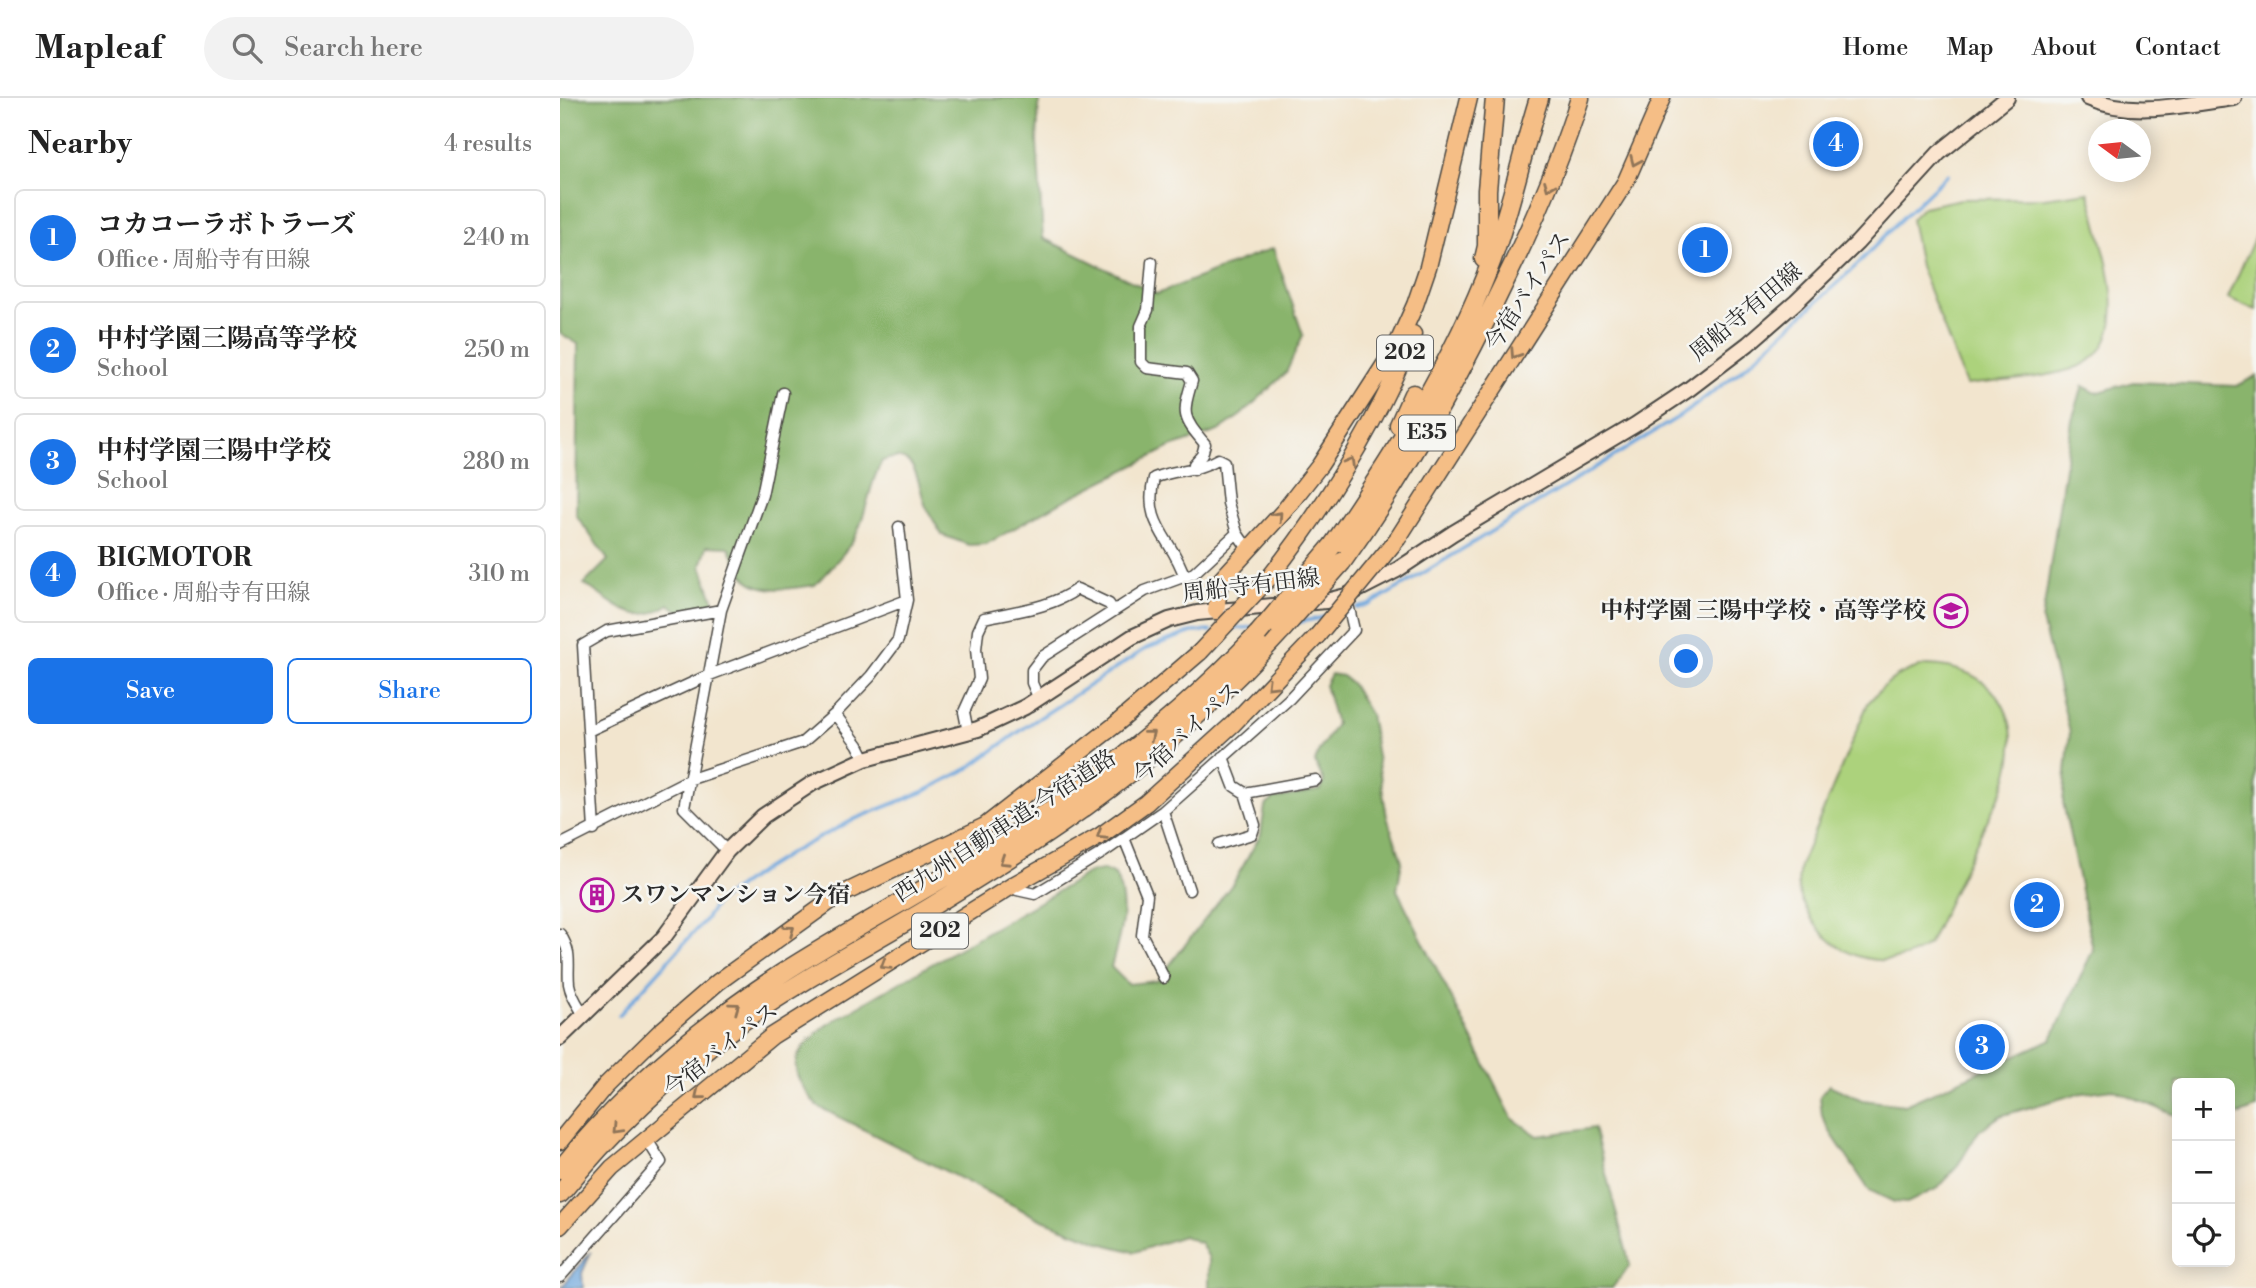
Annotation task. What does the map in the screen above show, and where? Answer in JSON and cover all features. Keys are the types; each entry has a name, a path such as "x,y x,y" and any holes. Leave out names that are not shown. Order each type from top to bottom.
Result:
{"highway":[{"path":"1216,611 1220,581 1284,511 1320,465 1396,346 1415,305 1428,267 1469,98"},
{"name":"今宿バイパス","path":"560,1141 605,1086 660,1032 718,982 836,897 985,826 1115,725 1200,652 1269,578 1299,540 1339,480 1373,422 1404,355 1422,310 1445,234 1469,98"},
{"path":"1476,300 1487,246 1487,190 1495,98"},
{"name":"西九州自動車道;今宿道路","path":"560,1170 604,1121 685,1044 781,974 918,894 1049,811 1177,714 1223,672 1258,634 1333,545 1367,495 1410,427 1461,334 1500,236 1539,98"},
{"name":"西九州自動車道;今宿道路","path":"560,1194 614,1132 658,1088 723,1036 802,982 929,908 1059,825 1124,779 1188,726 1234,682 1342,562 1382,506 1464,367 1544,200 1580,98"},
{"name":"今宿バイパス","path":"560,1226 612,1168 772,1036 1015,884 1100,836 1146,803 1233,724 1318,635 1398,538 1626,181 1662,98"},
{"path":"1478,225 1487,190"},
{"path":"1367,495 1413,394"}],"main road":[{"name":"周船寺有田線","path":"560,1038 664,937 727,851 787,800 825,777 864,759 968,732 1039,699 1132,637 1169,620 1216,611 1326,601 1346,596 1397,570 1453,533 1635,425 1689,389 1748,344 1857,243 1939,153 2007,98"},
{"path":"2088,98 2109,106 2138,108 2234,98"}],"street":[{"path":"1152,262 1149,310 1141,326 1141,362 1147,368 1187,373 1192,381 1184,409 1188,424 1205,444 1202,454 1194,464 1194,470"},
{"path":"727,851 684,808 721,610 762,495 783,393"},
{"path":"1185,578 1182,567 1154,519 1149,497 1154,478 1194,470 1218,459 1224,462 1228,503 1237,533 1248,549"},
{"path":"560,845 688,780 803,742 835,714 871,676 898,639 907,600 899,527"},
{"path":"1039,699 1031,683 1032,670 1062,643 1145,591 1194,573 1237,533"},
{"path":"968,732 964,712 979,678 976,649 978,631 984,618 1048,603 1077,589 1109,604 1113,610"},
{"path":"1015,884 1017,890 1035,894 1163,811 1289,699 1354,630 1346,596"},
{"path":"588,731 707,676 907,600"},
{"path":"594,830 583,645 607,631 721,610"},
{"path":"835,714 858,745 864,759"},
{"path":"1219,844 1252,834 1255,825 1245,793 1234,786 1223,757"},
{"path":"1245,793 1316,780"},
{"path":"1163,811 1189,890"},
{"path":"1124,838 1147,895 1142,935 1164,978"},
{"path":"560,934 571,963 569,983 572,996 584,1015"},
{"path":"560,1277 661,1162 646,1138"}],"green space":[{"path":"560,98 1039,98 1037,142 1043,238 1157,294 1273,248 1303,335 1286,373 1241,415 1218,431 1171,447 1065,500 986,544 969,545 942,535 926,507 910,463 894,458 882,461 855,536 840,558 815,585 778,589 760,586 745,577 729,547 707,546 701,566 715,604 680,612 669,604 657,611 635,614 615,605 584,584 608,560 576,515 578,344 560,333"},
{"path":"2088,192 2111,287 2111,328 2104,345 2091,359 2072,369 1966,385 1920,266 1911,219 1923,207 1961,199 2044,198"},
{"path":"2256,234 2256,310 2228,298"},
{"path":"2256,376 2256,1108 2235,1116 2235,1078 2172,1078 2172,1114 2112,1089 2076,1094 2000,1116 1979,1131 1956,1168 1936,1189 1907,1203 1894,1202 1869,1190 1829,1130 1822,1116 1820,1096 1829,1085 1862,1100 1905,1105 2052,1039 2093,950 2063,802 2070,732 2042,621 2072,420 2083,386 2096,393 2133,382 2237,386"},
{"path":"1927,665 1969,674 1985,684 1998,697 2006,712 2011,731 2012,751 2008,774 1929,944 1898,959 1865,958 1834,944 1811,918 1798,888 1800,866 1868,703 1894,678"},
{"path":"1331,674 1342,676 1351,683 1370,714 1387,817 1402,861 1397,890 1512,1118 1538,1136 1594,1128 1630,1265 1612,1288 1209,1288 1209,1258 1201,1243 1183,1236 1135,1252 1107,1245 1040,1219 817,1106 800,1081 796,1062 800,1053 828,1024 1091,872 1103,870 1115,875 1120,886 1122,920 1111,967 1128,984 1157,981 1234,882 1261,834 1265,806 1274,799 1321,790 1324,781 1315,762 1336,724 1325,685"}],"water":[{"path":"591,1252 582,1273 583,1288 561,1288"}],"waterway":[{"path":"1357,608 1369,605 1402,586 1685,413 1743,369 1857,265 1948,174"},
{"path":"1295,623 1325,617"},
{"path":"1229,629 1256,627"},
{"path":"619,1015 705,920 717,902 761,871 855,819 923,792 969,768 1027,726 1147,648 1192,632 1211,631"}],"place":[{"name":"BIGMOTOR","path":"1836,144"},
{"name":"コカコーラボトラーズ","path":"1705,250"},
{"name":"中村学園 三陽中学校・高等学校","path":"1951,611"},
{"name":"スワンマンション今宿","path":"597,895"},
{"name":"中村学園三陽高等学校","path":"2037,905"},
{"name":"中村学園三陽中学校","path":"1982,1047"}]}
